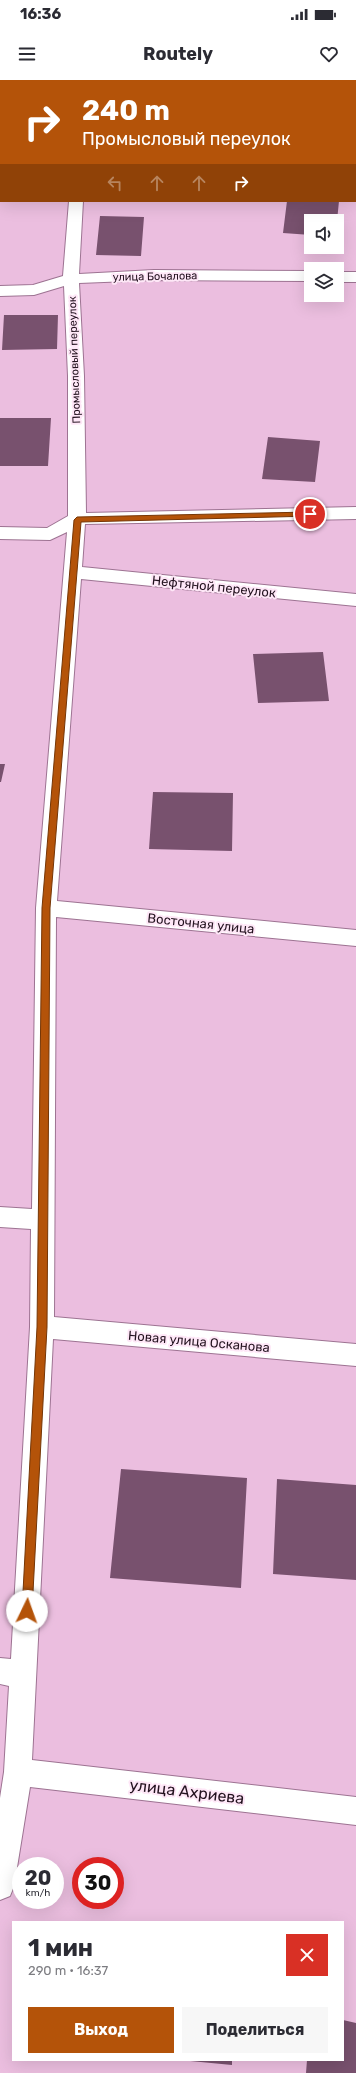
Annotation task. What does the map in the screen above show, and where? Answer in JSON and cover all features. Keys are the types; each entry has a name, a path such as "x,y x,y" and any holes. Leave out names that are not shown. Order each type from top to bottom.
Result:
{"street":[{"name":"Промысловый переулок","path":"0,1886 18,1772 12,1673 42,1327 46,908 77,520 76,376 71,279 76,202"},
{"name":"улица Бочалова","path":"0,291 34,290 71,279 154,275 304,276"},
{"path":"344,277 356,277"},
{"path":"0,533 50,534 77,520 356,513"},
{"name":"Нефтяной переулок","path":"73,572 356,600"},
{"name":"Восточная улица","path":"46,908 356,938"},
{"path":"0,1217 43,1220"},
{"name":"Новая улица Осканова","path":"42,1327 356,1355"},
{"name":"улица Ахриева","path":"18,1772 356,1811"}],"building":[{"path":"287,202 339,202 338,214 304,214 304,234 283,233"},
{"path":"100,216 144,217 141,256 96,255"},
{"path":"4,315 58,315 57,349 2,350"},
{"path":"0,418 51,418 48,466 0,466"},
{"path":"268,437 320,441 315,482 262,479"},
{"path":"323,652 329,701 258,703 253,654"},
{"path":"0,764 5,764 1,782 0,782"},
{"path":"153,792 233,793 232,851 149,849"},
{"path":"121,1469 247,1478 241,1588 110,1578"},
{"path":"277,1479 356,1485 356,1580 273,1574"},
{"path":"344,2020 356,2023 356,2073 306,2073 307,2061 344,2061"},
{"path":"190,2061 232,2061 232,2065"}],"route":[{"path":"27,1611 42,1327 46,908 77,520 310,514"}]}
